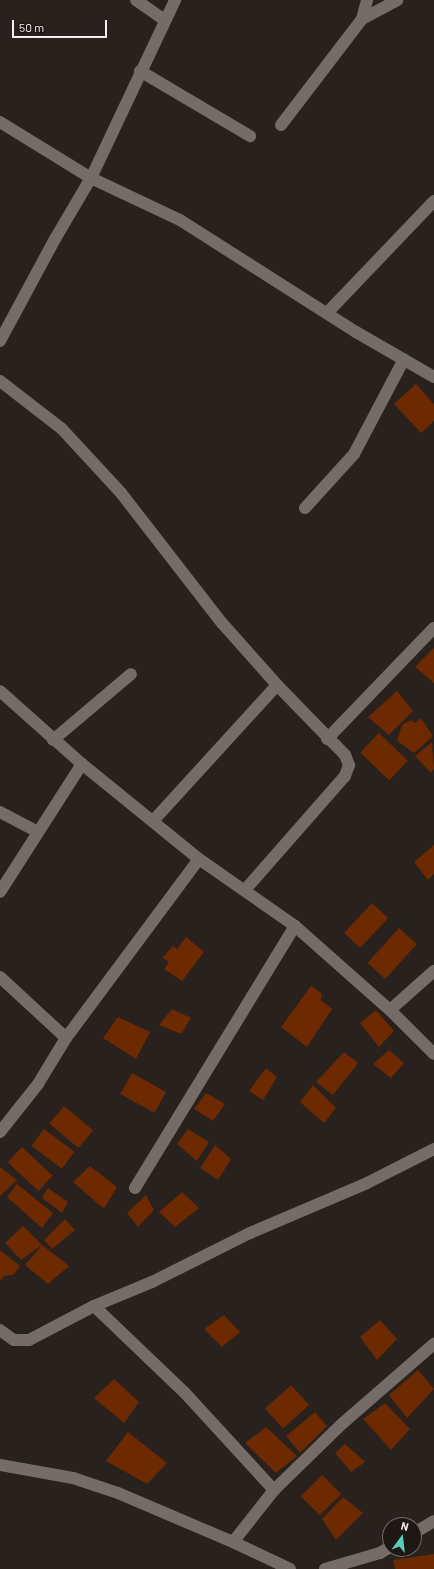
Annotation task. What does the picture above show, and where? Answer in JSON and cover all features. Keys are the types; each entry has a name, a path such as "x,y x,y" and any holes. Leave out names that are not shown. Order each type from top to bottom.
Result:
{"street":[{"path":"136,0 164,20"},
{"path":"0,341 54,239 91,178 164,20 175,0"},
{"path":"281,125 362,19 368,4 367,0"},
{"path":"362,19 397,0"},
{"path":"140,71 250,136"},
{"path":"0,122 91,178 180,220 327,313 434,377"},
{"path":"327,313 434,202"},
{"path":"305,508 354,454 404,359"},
{"path":"0,380 62,429 121,493 222,623 327,739 345,755 349,765 344,776 245,890"},
{"path":"327,739 434,628"},
{"path":"53,740 131,674"},
{"path":"153,821 277,685"},
{"path":"0,691 53,740 199,859 295,926 390,1010 434,1054"},
{"path":"0,892 82,764"},
{"path":"0,812 38,832"},
{"path":"0,1132 38,1084 66,1038 199,859"},
{"path":"135,1188 295,926"},
{"path":"390,1010 434,971"},
{"path":"0,977 66,1038"},
{"path":"0,1330 14,1340 29,1340 94,1306 152,1282 250,1233 367,1183 434,1149"},
{"path":"94,1306 185,1393 274,1490"},
{"path":"233,1542 274,1490 343,1422 434,1344"},
{"path":"1,1466 73,1478 118,1493 233,1542 290,1569"},
{"path":"422,1528 434,1521"},
{"path":"325,1569 382,1552"}],"building":[{"path":"416,384 434,404 434,421 421,433 394,404"},
{"path":"434,648 434,683 415,667"},
{"path":"397,691 413,711 389,735 368,717"},
{"path":"421,718 433,736 414,753 397,741 402,725 411,720 415,723"},
{"path":"379,733 408,761 389,780 360,752"},
{"path":"432,742 434,769 431,773 415,756"},
{"path":"434,845 434,874 428,880 414,862"},
{"path":"372,903 388,918 360,948 344,933"},
{"path":"399,928 417,944 385,979 368,963"},
{"path":"186,937 204,952 182,981 164,969 169,962 162,958 173,946 177,949"},
{"path":"311,986 322,994 321,1000 332,1009 307,1047 281,1027"},
{"path":"172,1009 191,1018 181,1034 159,1025"},
{"path":"376,1010 394,1031 379,1047 360,1023"},
{"path":"118,1017 150,1032 136,1059 103,1038"},
{"path":"389,1050 404,1063 391,1078 373,1064"},
{"path":"344,1052 358,1063 333,1095 316,1082"},
{"path":"266,1068 277,1077 263,1100 249,1091"},
{"path":"132,1073 166,1092 154,1113 120,1094"},
{"path":"313,1085 336,1108 324,1123 300,1102"},
{"path":"206,1093 225,1104 213,1121 194,1109"},
{"path":"64,1106 93,1130 78,1148 49,1124"},
{"path":"44,1129 74,1152 62,1169 31,1146"},
{"path":"188,1129 209,1142 197,1161 177,1144"},
{"path":"215,1145 231,1159 218,1180 200,1168"},
{"path":"22,1147 53,1176 38,1191 8,1162"},
{"path":"90,1166 117,1187 104,1209 73,1182"},
{"path":"0,1167 17,1180 0,1196"},
{"path":"17,1184 53,1213 42,1228 7,1197"},
{"path":"48,1188 68,1202 62,1213 42,1198"},
{"path":"182,1192 199,1208 175,1227 159,1212"},
{"path":"146,1195 154,1210 138,1227 127,1213"},
{"path":"65,1219 75,1230 52,1249 44,1240"},
{"path":"23,1226 42,1245 21,1260 5,1243"},
{"path":"42,1245 69,1266 48,1284 25,1265"},
{"path":"0,1250 20,1266 13,1275 4,1276 0,1281"},
{"path":"224,1315 240,1332 222,1347 204,1329"},
{"path":"380,1320 397,1339 377,1360 360,1337"},
{"path":"418,1370 434,1389 407,1418 389,1395"},
{"path":"114,1379 139,1402 124,1423 94,1398"},
{"path":"291,1385 309,1405 283,1428 265,1408"},
{"path":"385,1403 410,1429 391,1450 363,1419"},
{"path":"315,1412 327,1426 300,1453 286,1436"},
{"path":"266,1427 297,1456 276,1473 245,1443"},
{"path":"128,1432 167,1463 147,1484 106,1461"},
{"path":"345,1444 365,1462 351,1472 335,1453"},
{"path":"322,1475 341,1494 320,1515 301,1496"},
{"path":"343,1497 363,1513 336,1540 322,1519"},
{"path":"434,1554 434,1569 395,1569 393,1560 422,1557 422,1556"}]}
